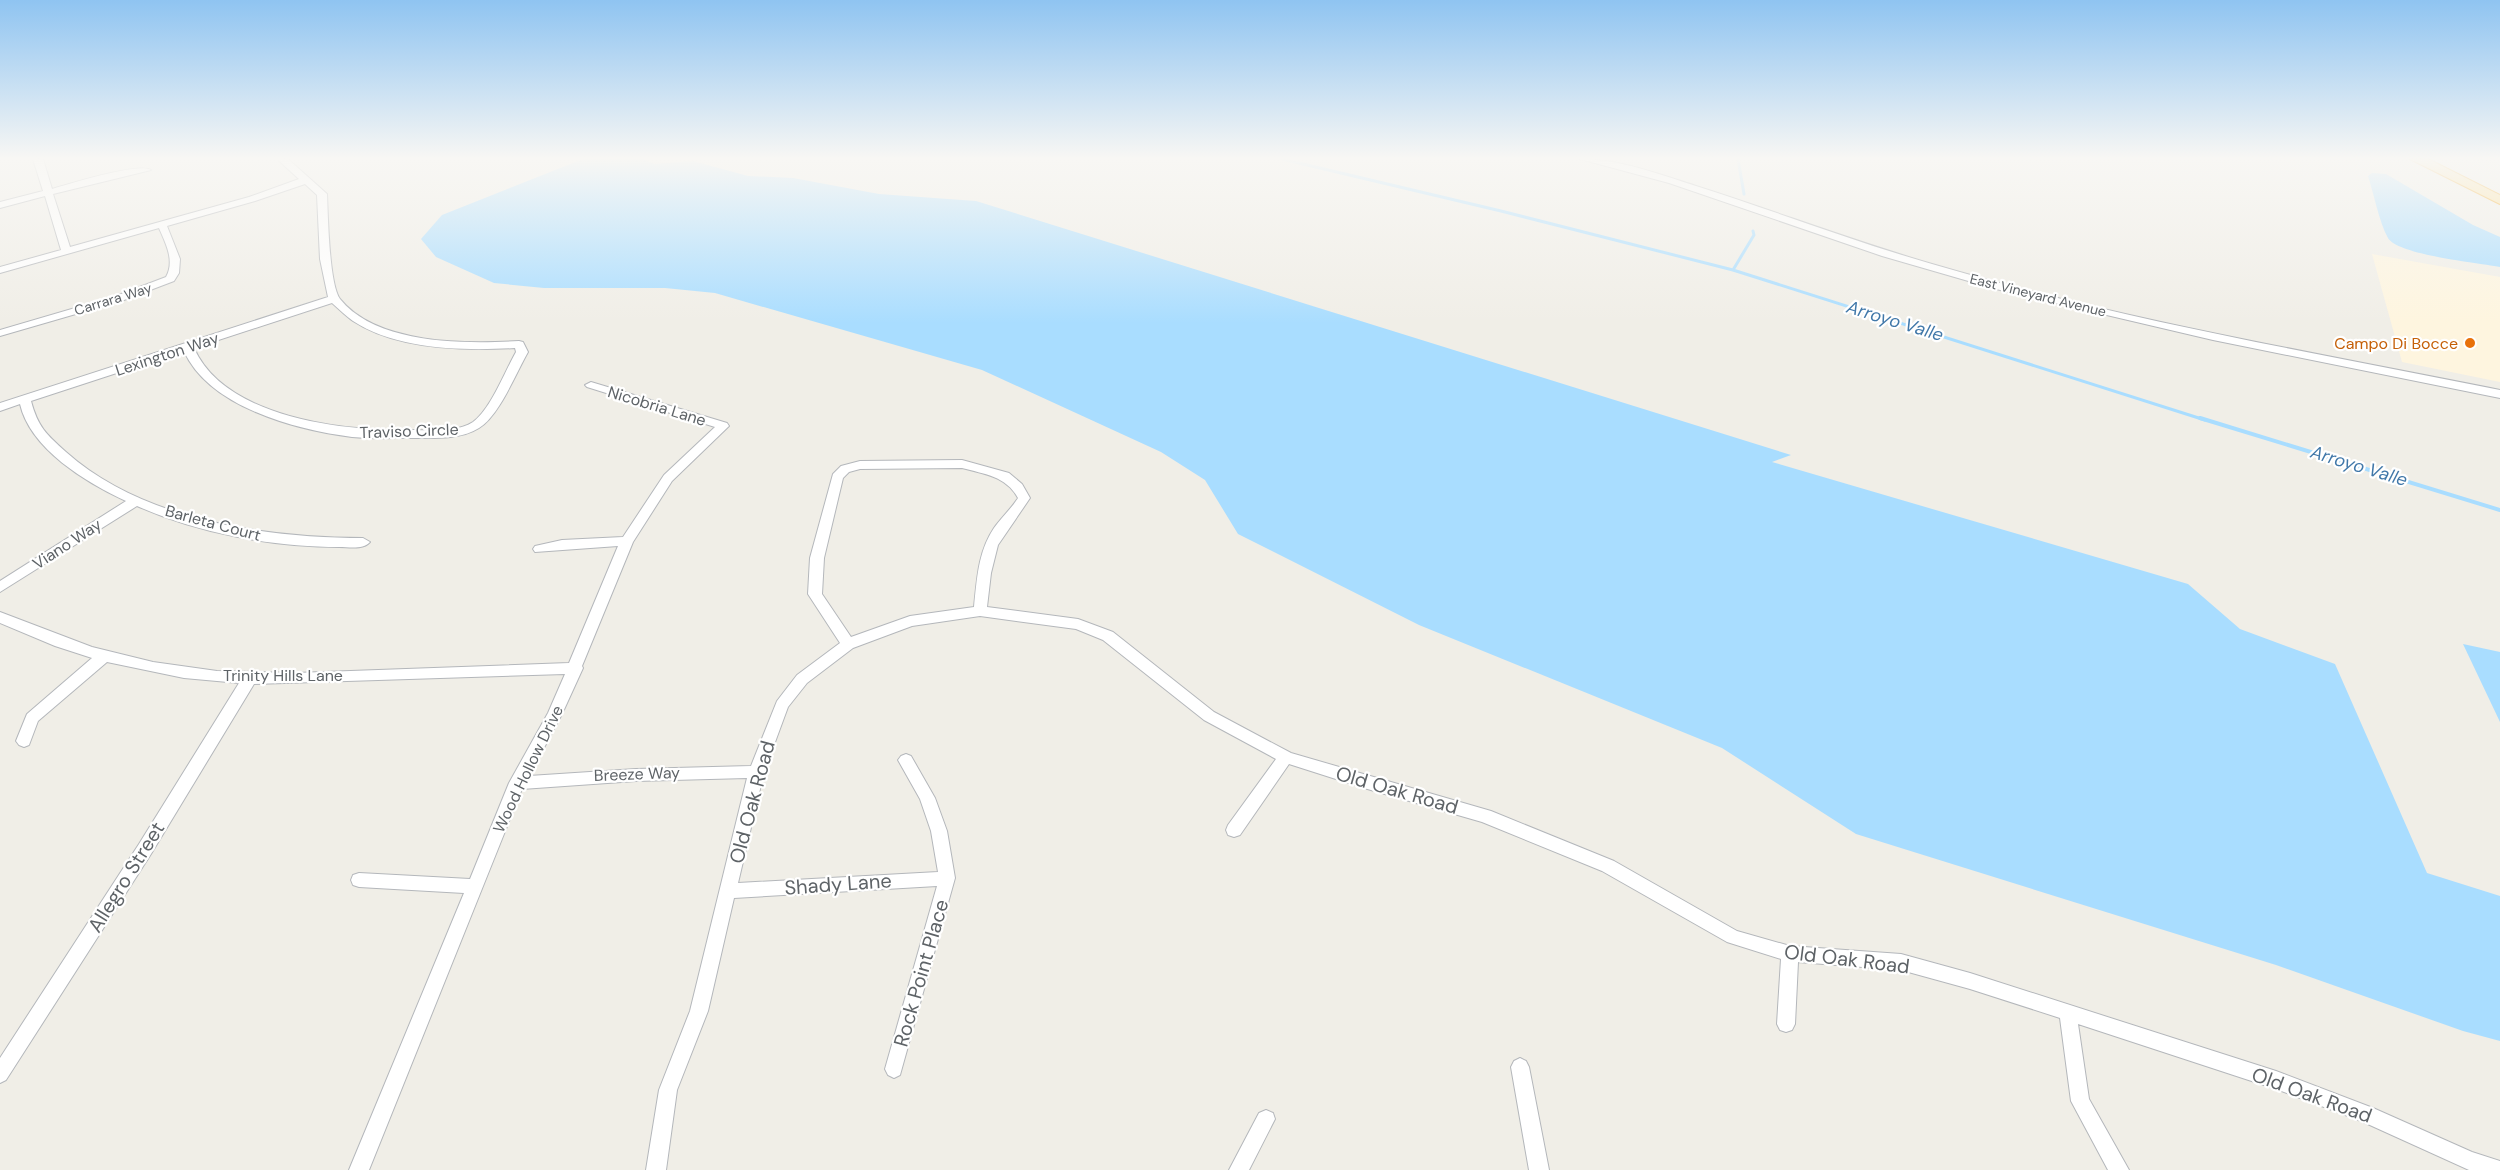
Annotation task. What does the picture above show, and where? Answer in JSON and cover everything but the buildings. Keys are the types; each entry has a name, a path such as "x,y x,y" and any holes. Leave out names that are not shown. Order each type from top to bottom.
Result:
{"street":[{"path":"55,214 66,250"},
{"path":"0,270 201,214"},
{"path":"323,214 325,259 334,298"},
{"name":"East Vineyard Avenue","path":"1767,214 1927,267 2052,302 2500,394"},
{"name":"Carrara Way","path":"0,333 120,298 170,279 173,275 175,255 162,225"},
{"name":"Traviso Circle","path":"188,347 190,358 198,369 216,387 242,401 333,430 391,435 452,433 479,423 522,352 519,344 493,346 451,344 423,341 394,334 358,319 334,298"},
{"name":"Lexington Way","path":"0,407 334,298"},
{"name":"Nicobria Lane","path":"591,385 723,426"},
{"name":"Barleta Court","path":"25,399 31,422 58,454 89,478 135,501 203,523 257,536 335,544 363,542"},
{"name":"Wood Hollow Drive","path":"359,1170 517,783 555,714 576,668 627,542 668,478 723,426"},
{"path":"848,644 815,594 817,558 837,477 845,469 860,465 962,464 1005,476 1018,487 1023,498 1018,509 1007,519 994,537 987,556 980,611"},
{"name":"Viano Way","path":"0,587 135,501"},
{"path":"540,549 562,544 627,542"},
{"name":"Old Oak Road","path":"656,1170 668,1090 699,1011 756,772 782,705 802,679 848,644 910,621 980,611 1078,624 1108,636 1209,716 1286,757 1485,816 1608,866 1733,937 1790,954 1901,962 1970,981 2286,1084 2366,1114 2470,1161 2499,1170"},
{"name":"Trinity Hills Lane","path":"0,617 32,632 103,657 151,668 250,678 576,668"},
{"path":"24,741 32,718 103,657"},
{"name":"Allegro Street","path":"0,1074 145,849 250,678"},
{"path":"1234,830 1286,757"},
{"path":"906,760 927,798 939,831 947,878"},
{"name":"Breeze Way","path":"517,783 601,776 756,772"},
{"name":"Shady Lane","path":"729,891 947,878"},
{"name":"Rock Point Place","path":"894,1069 947,878"},
{"path":"359,879 475,886"},
{"path":"1786,1024 1790,954"},
{"path":"2068,1014 2080,1101 2119,1170"},
{"path":"1520,1067 1539,1170"},
{"path":"1239,1170 1266,1119"}],"shaded area":[{"path":"2372,254 2500,277 2500,382 2402,362"}],"water":[{"path":"1016,214 1791,455 1772,462 2188,584 2240,629 2335,664 2427,873 2500,896 2500,1041 2463,1031 2276,965 1856,834 1722,748 1419,625 1238,534 1205,480 1161,452 982,370 715,293 665,288 544,288 494,283 436,257 421,239 442,215"},
{"path":"2378,214 2454,214 2500,237 2500,267 2422,254 2395,244 2388,238"},
{"path":"2463,644 2500,652 2500,722"}],"waterway":[{"name":"Arroyo Valle","path":"1511,214 1733,270"},
{"path":"1733,270 1754,235 1753,231"},
{"name":"Arroyo Valle","path":"1733,270 2205,420"},
{"name":"Arroyo Valle","path":"2200,418 2500,510"}],"place":[{"name":"Campo Di Bocce","path":"2470,343"}]}
